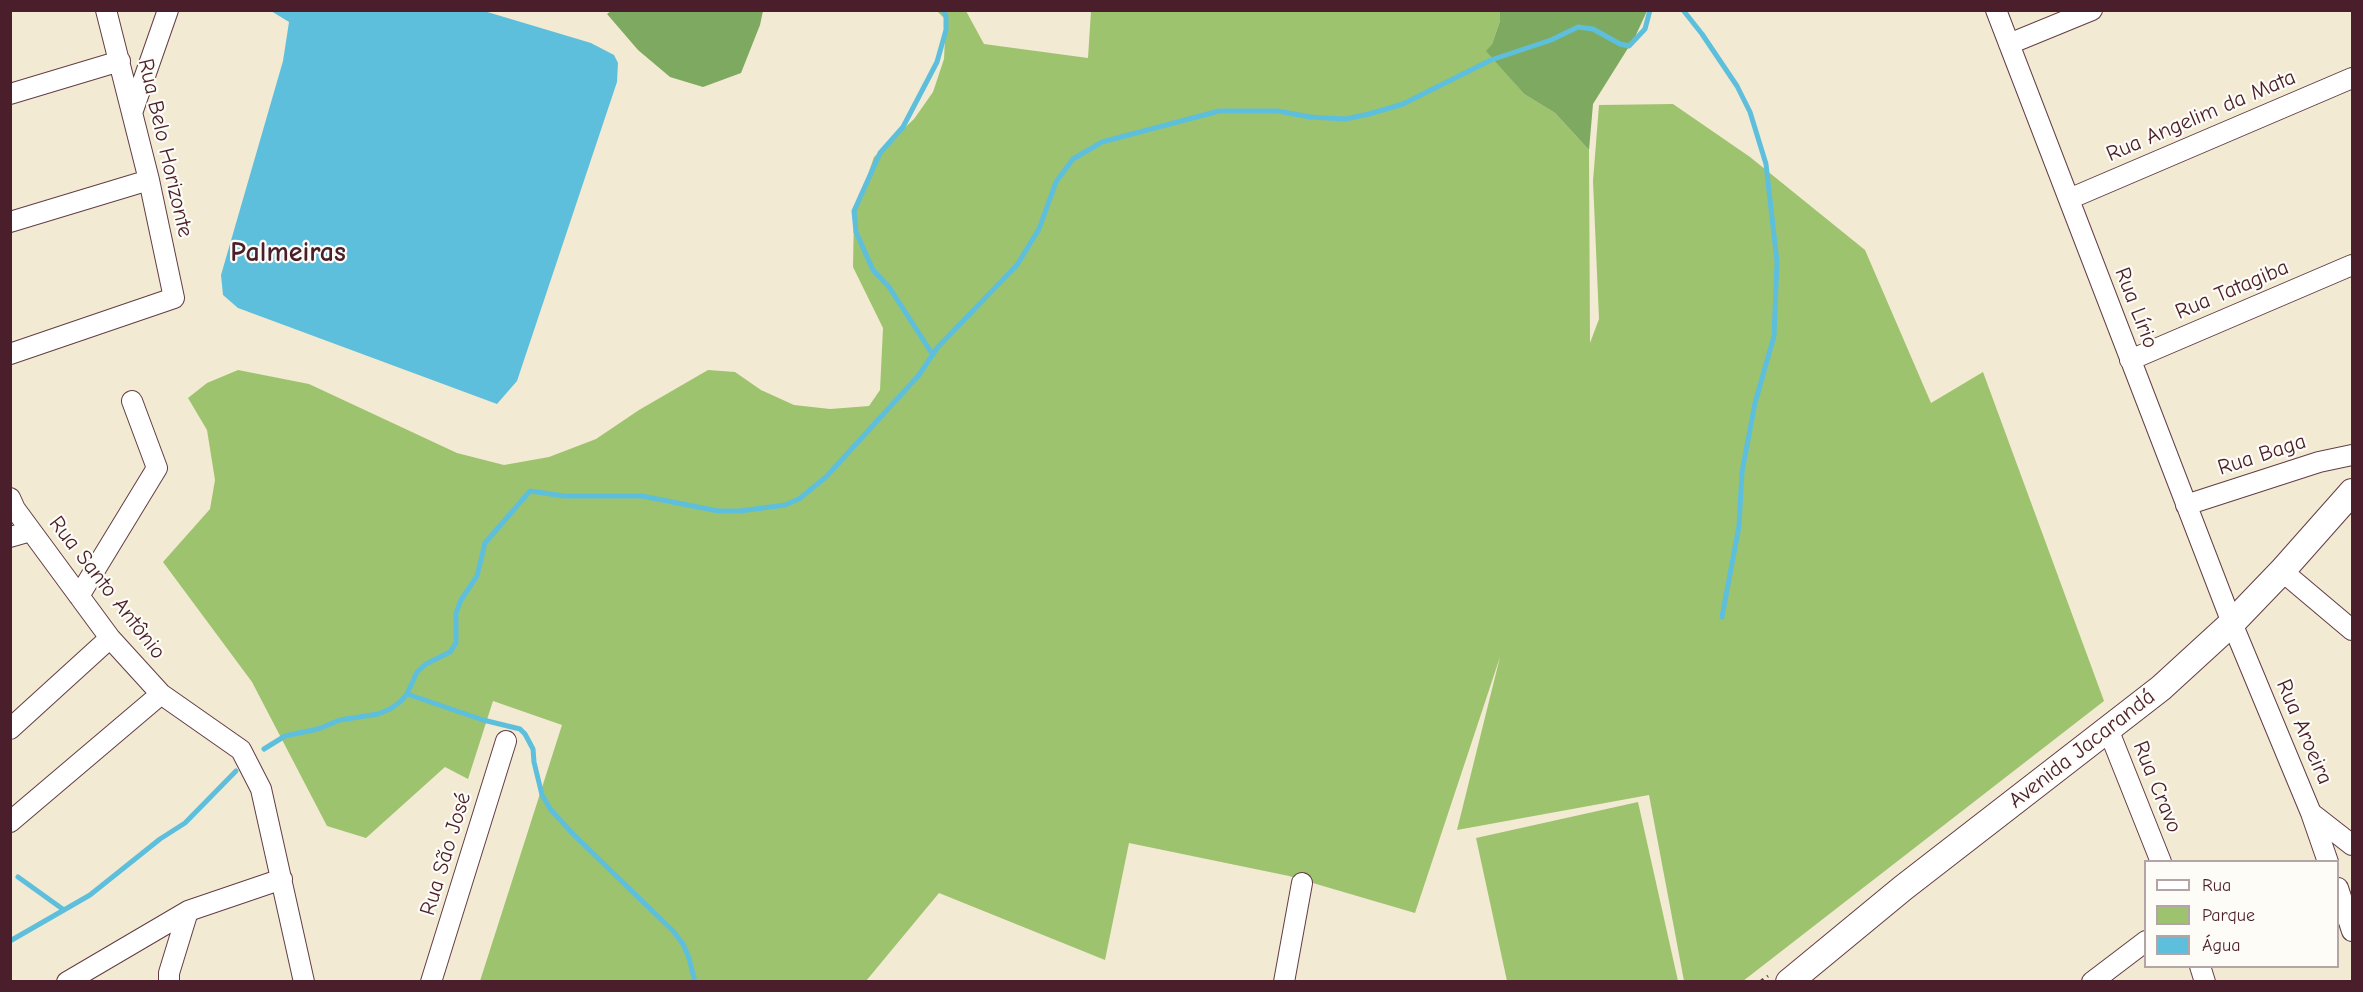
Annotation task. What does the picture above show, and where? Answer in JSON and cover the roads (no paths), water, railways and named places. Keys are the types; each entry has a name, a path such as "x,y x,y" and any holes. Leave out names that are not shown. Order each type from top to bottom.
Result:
{"main road":[{"name":"Avenida Jacarandá","path":"1779,978 1903,888 2161,688 2232,623 2283,571 2352,492"}],"street":[{"name":"Rua Belo Horizonte","path":"10,354 174,298 149,180 106,10"},
{"path":"132,114 168,10"},
{"name":"Rua Lírio","path":"1996,10 2232,623"},
{"path":"2009,44 2092,10"},
{"path":"10,94 120,61"},
{"name":"Rua Angelim da Mata","path":"2068,199 2352,78"},
{"path":"10,222 149,180"},
{"name":"Rua Tatagiba","path":"2130,360 2352,265"},
{"path":"79,596 157,468 132,401"},
{"name":"Rua Baga","path":"2186,505 2319,462 2352,455"},
{"name":"Rua Santo Antônio","path":"10,498 15,509 110,639 161,694 241,750 261,789 304,981"},
{"path":"10,537 31,531"},
{"path":"2283,571 2352,630"},
{"name":"Rua Aroeira","path":"2232,623 2311,813 2328,860"},
{"path":"10,729 110,639"},
{"path":"10,822 161,694"},
{"name":"Rua Cravo","path":"2108,729 2161,860"},
{"name":"Rua São José","path":"432,981 506,741"},
{"path":"2311,813 2352,845"},
{"path":"67,981 188,911 282,879"},
{"path":"1284,981 1302,883"},
{"path":"2339,894 2352,931"},
{"path":"169,981 169,973 188,911"},
{"path":"2092,981 2144,942"}],"water":[{"path":"271,11 484,11 591,43 614,55 618,63 617,82 517,381 497,404 238,308 223,295 221,275 283,61 289,22"}],"waterway":[{"path":"933,355 889,287 873,270 856,232 854,211 880,153 903,127 937,62 946,30 946,16 943,10"},
{"path":"264,749 285,736 318,729 340,720 378,714 400,702 407,694 417,672 426,664 450,652 456,643 456,613 461,600 477,576 485,543 530,491 564,496 642,496 718,511 740,511 785,505 799,499 826,477 919,375 937,348 1017,265 1039,229 1056,182 1073,159 1102,142 1219,111 1278,111 1310,117 1345,119 1369,114 1403,104 1491,60 1551,40 1578,27 1593,29 1620,44 1629,46 1645,29 1650,10"},
{"path":"1683,10 1737,86 1750,112 1766,164 1777,262 1774,336 1755,403 1742,472 1739,526 1722,617"},
{"path":"407,694 483,720 520,729 533,749 542,795 551,810 673,931 683,944 695,982"},
{"path":"10,941 90,895 160,839 185,823 236,771"},
{"path":"18,877 64,910"}],"district":[{"name":"Palmeiras","path":"288,253"}]}
